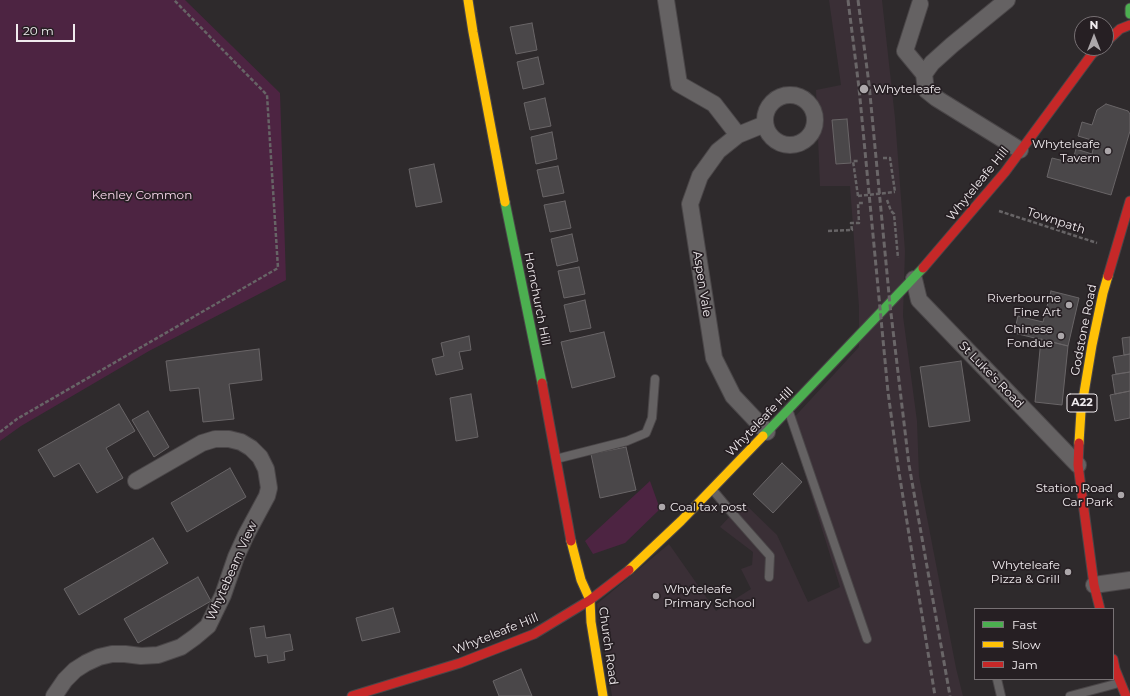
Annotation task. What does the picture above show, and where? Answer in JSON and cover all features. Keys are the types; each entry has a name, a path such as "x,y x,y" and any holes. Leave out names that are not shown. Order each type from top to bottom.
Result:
{"main road":[{"name":"Hornchurch Hill","path":"468,0 474,40 534,341 573,552 581,580 590,600"},
{"path":"1130,8 1130,14"},
{"path":"1114,35 1130,25"},
{"name":"Whyteleafe Hill","path":"352,696 375,692 460,663 534,634 590,600 629,570 681,521 914,279 980,202 1090,56"},
{"name":"Godstone Road","path":"1100,608 1094,585 1078,465 1081,411 1092,345 1103,293 1130,201"},
{"name":"Church Road","path":"590,600 591,622 603,696"},
{"path":"1114,662 1126,696"}],"street":[{"path":"666,0 679,84 714,104 738,135"},
{"path":"924,74 932,63 952,44 1008,0"},
{"path":"920,4 905,51 924,74 926,90 936,98 1020,150"},
{"name":"Aspen Vale","path":"765,124 738,135 718,151 700,176 690,204 714,358 733,396 767,432"},
{"name":"St Luke's Road","path":"914,279 919,300 1078,465"},
{"name":"Whytebeam View","path":"54,696 65,680 75,670 99,657 112,654 141,656 158,655 181,647 208,626 223,595 236,557 267,496 269,488 266,469 260,457 251,448 241,442 229,439 215,439 202,443 136,481"},
{"path":"1094,585 1130,580"}],"lane":[{"path":"555,459 627,441 646,433 652,418 655,378"},
{"path":"788,410 867,639"},
{"path":"712,489 770,556 770,577"},
{"path":"997,680 1001,696"},
{"path":"1070,696 1121,682"}],"path":[{"path":"0,432 17,419 278,268 267,95 174,0"},
{"path":"859,160 853,161 858,196 896,192 890,158 883,158"},
{"path":"887,200 891,211 894,214 898,258"},
{"name":"Townpath","path":"980,202 1000,212 1100,244"},
{"path":"828,232 852,230 851,223 859,223 858,203 864,203"}],"shaded area":[{"path":"829,0 882,0 895,118 905,251 903,316 917,421 919,476 956,668 963,696 612,696 597,604 669,544 716,611 751,589 741,569 752,565 753,552 720,527 743,502 777,535 808,602 840,587 789,423 859,347 859,307 850,186 820,186 816,90 841,85"}],"green space":[{"name":"Kenley Common","path":"0,0 185,0 280,93 286,280 149,351 21,426 0,441"},
{"path":"650,481 660,509 625,543 593,554 585,541"}],"building":[{"path":"532,23 537,50 516,54 510,27"},
{"path":"538,57 544,84 523,89 517,62"},
{"path":"545,98 551,126 530,130 524,103"},
{"name":"Whyteleafe Tavern","path":"1106,104 1128,111 1130,114 1130,131 1111,195 1047,177 1052,158 1072,163 1076,149 1092,154 1095,141 1078,136 1082,122 1092,125 1097,110"},
{"path":"847,119 851,163 836,164 832,120"},
{"path":"552,132 557,159 536,164 531,137"},
{"path":"434,164 442,202 416,207 409,169"},
{"path":"558,166 564,193 543,197 537,170"},
{"path":"565,201 571,228 550,232 544,205"},
{"path":"572,234 578,261 557,266 551,239"},
{"path":"579,267 585,294 564,298 558,271"},
{"path":"1051,291 1079,298 1068,346 1014,333 1018,316 1043,322"},
{"path":"585,300 591,328 570,332 564,305"},
{"path":"604,332 615,377 572,388 561,342"},
{"path":"469,336 471,350 459,352 463,369 436,375 432,359 444,356 441,343"},
{"path":"1130,337 1130,354 1124,355 1122,338"},
{"path":"1041,339 1068,346 1062,405 1035,402"},
{"path":"259,349 262,380 229,384 234,419 203,422 199,388 170,391 166,361"},
{"path":"1130,354 1130,372 1116,374 1113,357"},
{"path":"961,361 970,421 929,427 920,367"},
{"path":"1130,372 1130,391 1115,394 1112,375"},
{"path":"1130,391 1130,418 1115,421 1110,395"},
{"path":"471,394 478,437 456,441 450,398"},
{"path":"119,404 135,431 106,448 123,478 97,493 79,463 54,477 38,450"},
{"path":"148,411 169,447 154,457 132,420"},
{"path":"626,447 636,490 600,498 591,454"},
{"path":"782,463 802,482 773,513 753,494"},
{"path":"230,468 246,497 187,532 171,503"},
{"path":"153,538 168,563 79,615 64,589"},
{"path":"198,577 211,601 138,643 124,619"},
{"path":"393,608 400,632 362,641 356,618"},
{"path":"264,626 266,638 290,634 293,650 284,652 285,660 268,663 267,655 255,657 250,628"},
{"path":"521,669 532,696 499,696 493,681"}],"railway":[{"path":"848,0 859,88 888,392 898,466 935,696"},
{"path":"858,0 869,84 890,305 909,465 950,696"}],"traffic: fast":[{"path":"1130,8 1130,14"},
{"path":"505,202 542,383"},
{"path":"763,436 923,268"}],"traffic: slow":[{"path":"468,0 505,202"},
{"path":"1079,443 1081,411 1092,345 1108,276"},
{"path":"629,570 681,521 763,436"},
{"path":"571,541 581,580 590,600 591,622 603,696"}],"traffic: jam":[{"path":"1114,35 1120,29 1130,25"},
{"path":"923,268 1005,172 1091,56"},
{"path":"1108,276 1130,201"},
{"path":"542,383 571,541"},
{"path":"1079,443 1078,465 1094,585 1100,608"},
{"path":"352,696 460,663 534,634 590,600 629,570"},
{"path":"1114,664 1126,696"}],"place":[{"name":"Whyteleafe","path":"864,89"},
{"name":"Whyteleafe Tavern","path":"1108,151"},
{"name":"Riverbourne Fine Art","path":"1069,305"},
{"name":"Chinese Fondue","path":"1061,336"},
{"name":"Station Road Car Park","path":"1121,495"},
{"name":"Coal tax post","path":"662,507"},
{"name":"Whyteleafe Pizza & Grill","path":"1068,572"},
{"name":"Whyteleafe Primary School","path":"656,596"}]}
